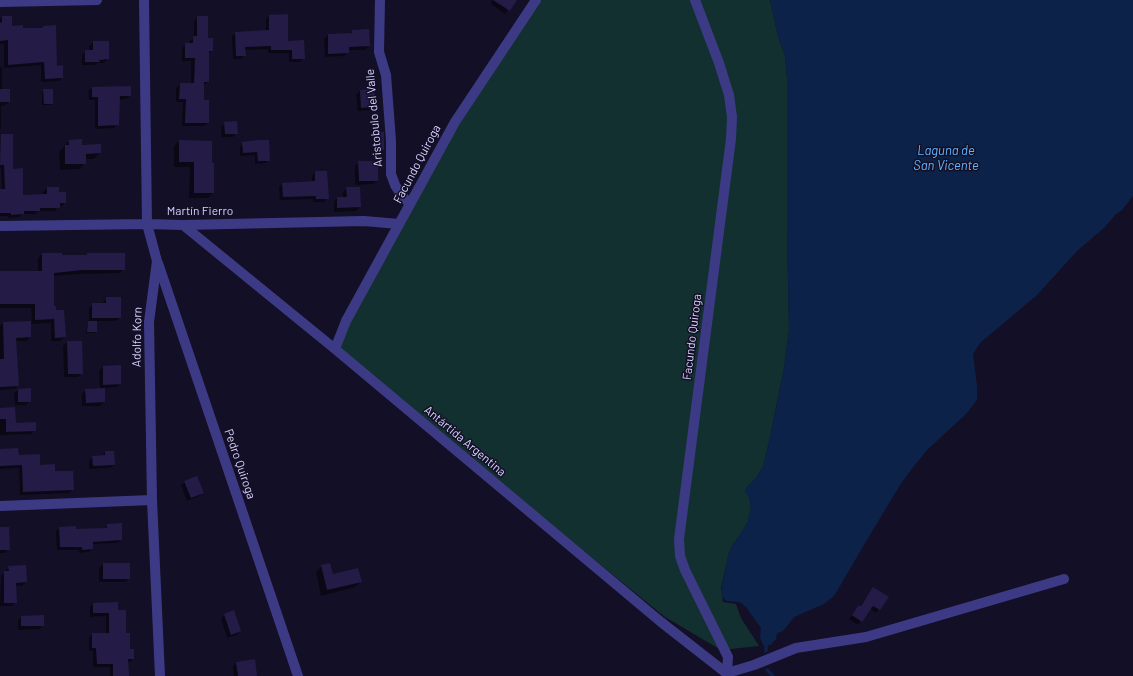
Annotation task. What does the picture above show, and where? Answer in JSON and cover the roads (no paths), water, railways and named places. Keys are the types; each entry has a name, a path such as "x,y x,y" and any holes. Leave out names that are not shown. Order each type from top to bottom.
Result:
{"street":[{"path":"0,2 97,0"},
{"name":"Adolfo Korn","path":"144,0 147,224 157,261 149,322 152,500 160,676"},
{"name":"Aristobulo del Valle","path":"380,0 379,52 386,75 391,141 391,174 402,196 410,204"},
{"name":"Facundo Quiroga","path":"335,349 346,321 455,122 536,0"},
{"name":"Facundo Quiroga","path":"695,0 729,95 732,117 731,139 679,539 680,556 685,570 728,657 729,674"},
{"name":"Martín Fierro","path":"0,226 183,225 364,221 399,224"},
{"name":"Antártida Argentina","path":"183,225 335,349 662,622 729,674"},
{"name":"Pedro Quiroga","path":"157,261 298,676"},
{"path":"0,506 152,500"},
{"path":"729,674 754,666 796,648 866,637 1064,579"}],"water":[{"name":"Laguna de San Vicente","path":"770,0 1133,0 1133,196 1122,210 1116,214 1104,228 1078,250 1037,295 980,343 973,354 977,386 977,400 965,415 928,449 902,482 834,596 824,604 794,617 783,631 777,633 776,639 770,645 763,645 760,638 761,628 746,607 740,602 727,601 723,598 721,592 731,547 748,521 751,507 749,496 745,492 745,489 756,478 763,467 784,368 789,329 787,231 787,78 785,56 778,36"}],"waterway":[{"path":"766,645 766,651"},
{"path":"767,670 773,676"}]}
